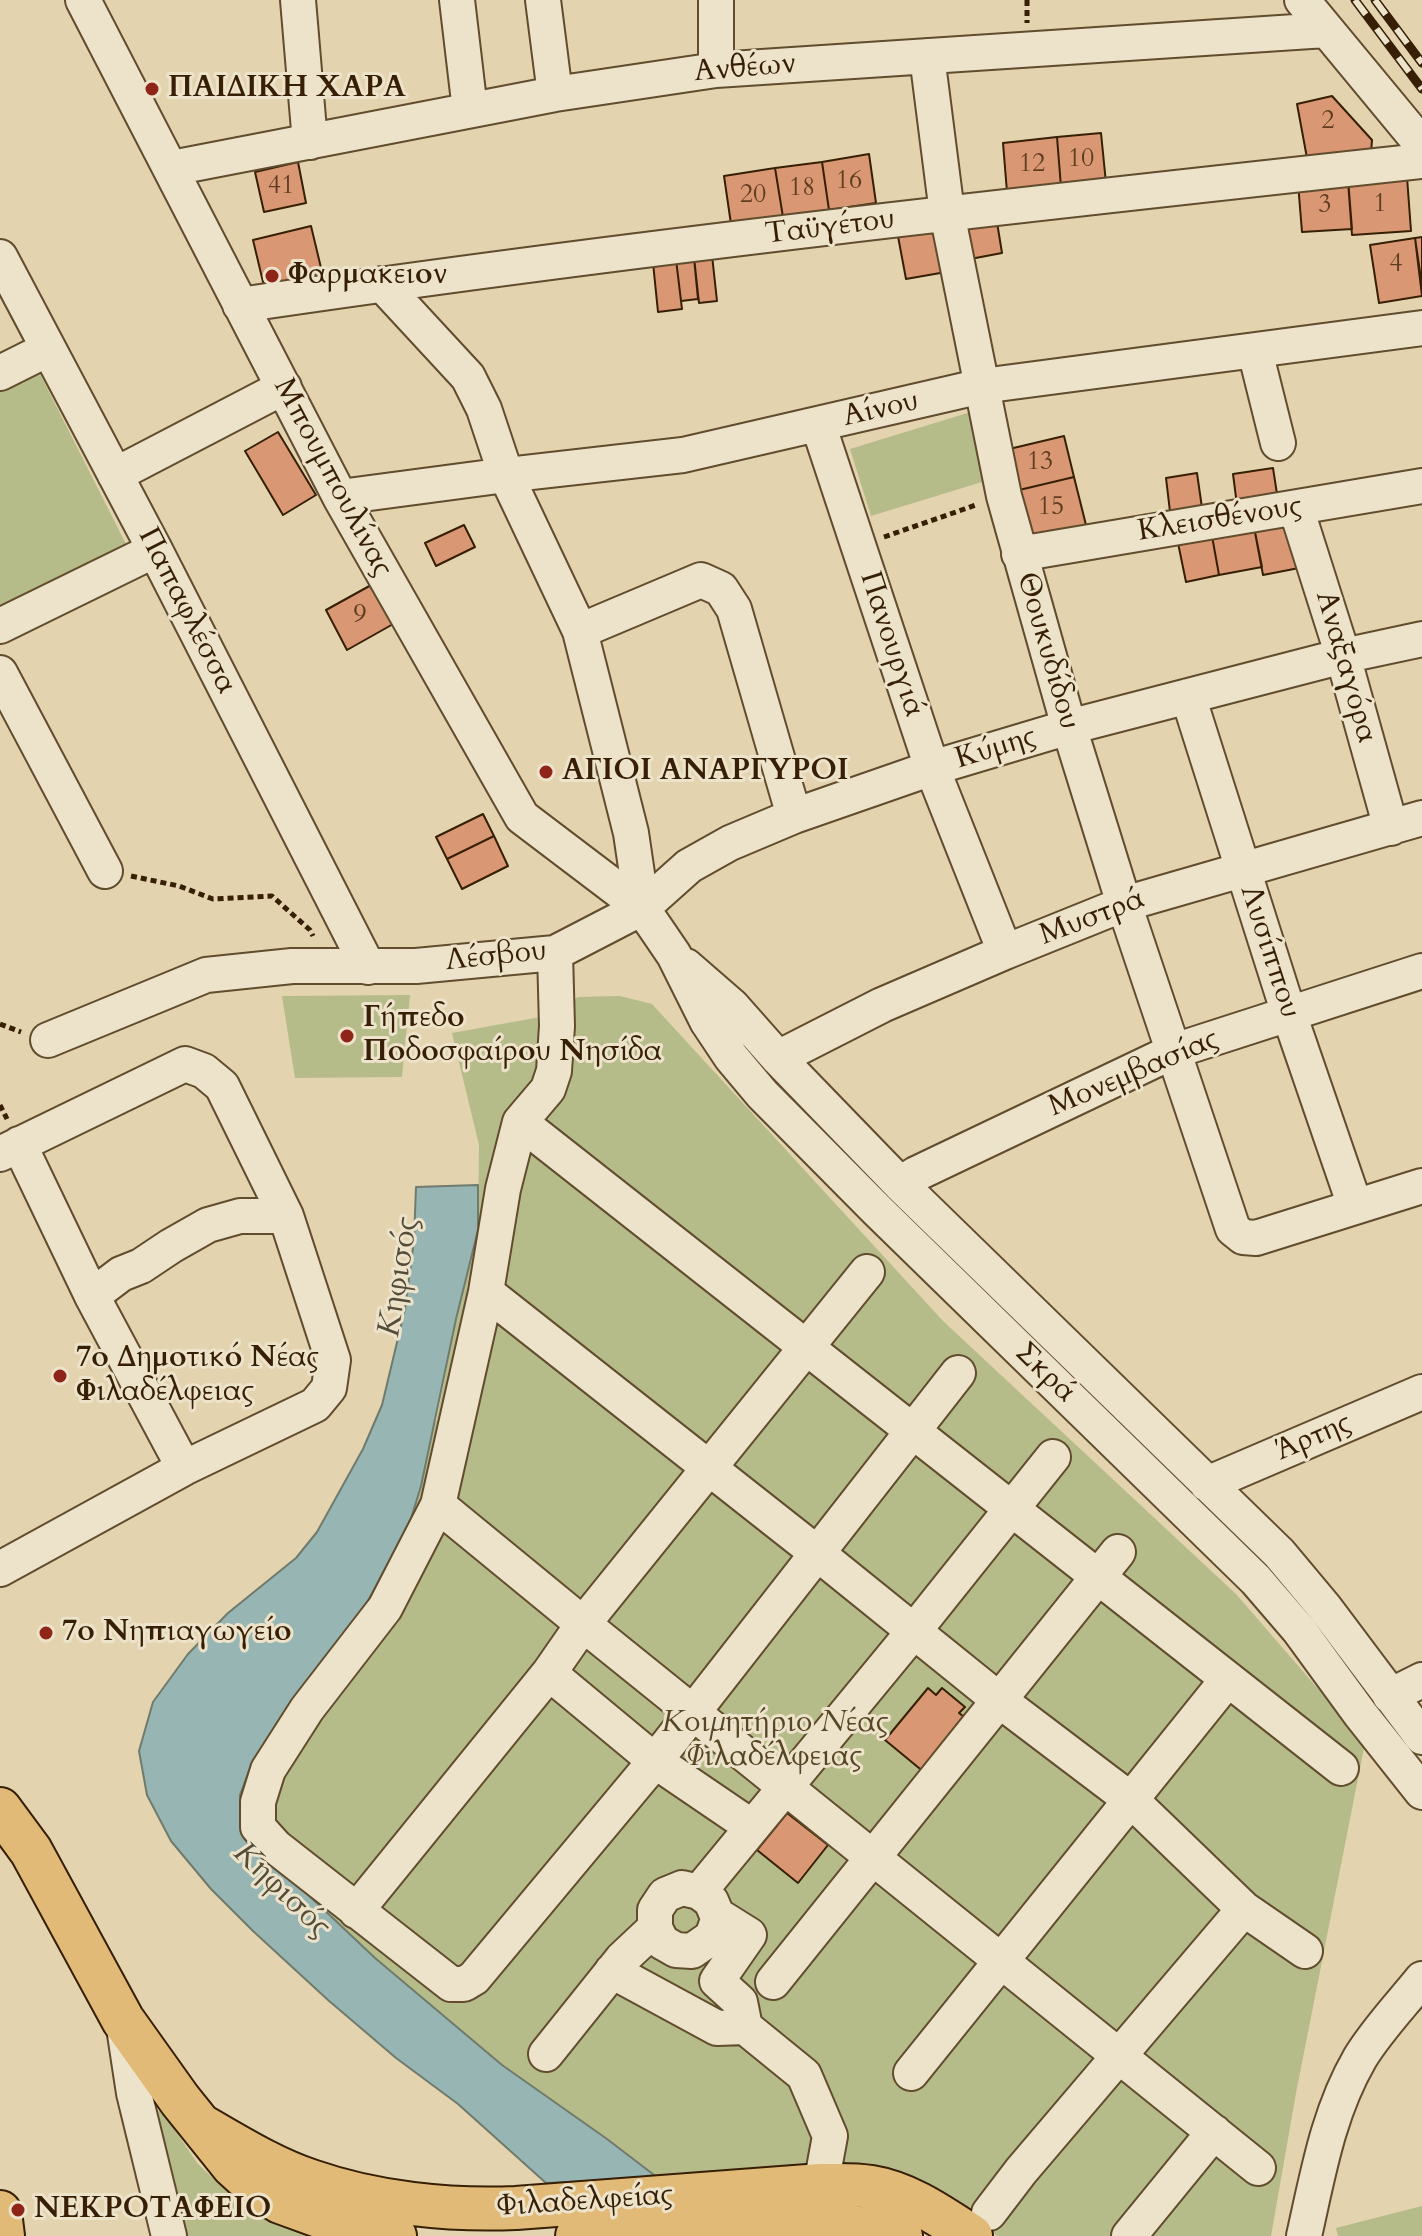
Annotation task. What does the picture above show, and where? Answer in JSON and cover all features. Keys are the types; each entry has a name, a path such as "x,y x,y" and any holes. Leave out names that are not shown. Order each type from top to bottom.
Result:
{"main road":[{"name":"Φιλαδελφείας","path":"0,1809 31,1851 123,2020 233,2166 256,2187 280,2202 349,2227 395,2236"},
{"name":"Φιλαδελφείας","path":"202,2126 280,2168 342,2190 447,2208 691,2213 858,2228 901,2236"},
{"name":"Φιλαδελφείας","path":"577,2236 821,2185 854,2185 890,2192 980,2224"},
{"path":"0,2212 3,2236"}],"street":[{"name":"Μπουμπουλίνας","path":"83,0 340,497 516,810 528,823 642,908"},
{"path":"298,0 310,142"},
{"path":"457,0 470,110"},
{"path":"543,0 555,94"},
{"path":"716,0 716,70"},
{"path":"1302,0 1422,145"},
{"name":"Ανθέων","path":"172,168 555,94 716,70 1326,30"},
{"name":"Θουκυδίδου","path":"927,56 947,213 1004,496 1019,554 1124,904 1233,1229 1243,1237 1256,1238 1355,1206"},
{"name":"Ταϋγέτου","path":"240,305 382,284 947,213 1422,161"},
{"name":"Παπαφλέσσα","path":"0,257 155,550 368,967"},
{"path":"382,284 468,377 484,409 506,475 580,631 631,833 642,908"},
{"name":"Αίνου","path":"340,497 683,455 982,386 1422,328"},
{"path":"0,373 48,349"},
{"path":"1255,351 1278,443"},
{"path":"115,475 284,387"},
{"name":"Πανουργιά","path":"818,424 932,768 1005,952"},
{"name":"Κλεισθένους","path":"1019,554 1422,486"},
{"name":"Αναξαγόρα","path":"1296,508 1343,656 1406,823"},
{"path":"0,626 155,550"},
{"path":"580,631 701,580 721,589 734,609 794,816"},
{"name":"Κύμης","path":"642,908 689,866 730,843 794,816 932,768 1069,727 1343,656 1422,639"},
{"path":"0,673 105,871"},
{"name":"Λυσίππου","path":"1188,696 1289,1014 1355,1206"},
{"name":"Μυστρά","path":"778,1058 882,1005 1124,904 1406,823"},
{"name":"Λέσβου","path":"48,1040 206,975 330,964 416,966 555,953 642,908"},
{"name":"Σκρά","path":"642,908 674,955 707,1021 731,1057 762,1094 1256,1580 1299,1630 1422,1792"},
{"path":"555,953 557,1026 554,1071 548,1089 520,1122 503,1189 486,1292 438,1505 385,1608 307,1709 268,1770 258,1802 258,1827 276,1847 451,1984 464,1984 474,1978 655,1761 958,1373"},
{"name":"Σκρά","path":"674,955 732,1006 900,1184 1279,1553 1325,1608 1422,1737"},
{"name":"Μονεμβασίας","path":"900,1184 1174,1051 1422,971"},
{"path":"0,1568 184,1468 315,1405 329,1388 333,1360 286,1216 222,1086 204,1071 185,1064 10,1149 184,1468"},
{"path":"520,1122 1011,1508 1108,1564 1228,1679 1341,1768"},
{"path":"1355,1206 1422,1186"},
{"path":"92,1296 121,1274 141,1266 208,1225 240,1216 286,1216"},
{"path":"356,1911 867,1272"},
{"path":"486,1292 999,1700 1131,1800 1244,1909 1305,1951"},
{"name":"Άρτης","path":"1207,1484 1422,1392"},
{"path":"822,2227 821,2185 830,2136 804,2075 745,2027 740,2002 717,1981 749,1935 709,1904 682,1888 665,1895 655,1910 655,1928 662,1942 676,1950 692,1951 712,1937 709,1904 752,1827 1053,1457"},
{"path":"438,1505 1258,2168"},
{"path":"773,1982 1108,1564"},
{"path":"549,1673 655,1761 752,1827"},
{"path":"911,2073 1228,1679"},
{"path":"1390,1696 1422,1680"},
{"path":"980,2224 1021,2171 1244,1909"},
{"path":"546,2054 612,1971 655,1928"},
{"path":"612,1971 717,2028 745,2027"},
{"path":"1304,2236 1324,2144 1347,2085 1361,2057 1422,1979"},
{"path":"123,2020 134,2093 169,2236"},
{"path":"1129,2236 1214,2132"}],"path":[{"path":"858,546 1004,496"},
{"path":"105,871 179,886 213,899 272,896 310,930 330,964"}],"green space":[{"path":"39,372 126,544 0,609 0,391"},
{"path":"974,411 995,478 871,516 850,449"},
{"name":"Γήπεδο Ποδοσφαίρου Νησίδα","path":"410,995 402,1077 295,1078 282,996"},
{"name":"Κοιμητήριο Νέας Φιλαδέλφειας","path":"620,996 652,1004 943,1321 1236,1594 1365,1743 1271,2236 997,2236 933,2185 878,2166 658,2178 502,2065 375,1958 302,1889 241,1816 240,1795 252,1763 279,1723 437,1419 456,1319 478,1230 479,1145 452,1033 546,1016 578,997"},
{"path":"161,2110 198,2164 249,2212 321,2236 185,2236 152,2114"},
{"path":"1422,2206 1422,2236 1338,2236 1336,2228"}],"water":[{"name":"Κηφισός","path":"478,1185 478,1230 421,1486 409,1525 362,1612 252,1763 240,1795 241,1816 302,1889 375,1958 502,2065 658,2178 546,2183 458,2104 396,2058 328,2000 211,1889 171,1841 147,1795 139,1751 153,1702 188,1654 228,1613 296,1558 317,1532 363,1449 382,1405 405,1309 414,1240 416,1187"}],"building":[{"path":"1332,96 1372,140 1371,153 1307,158 1297,104"},
{"path":"1101,133 1106,183 1061,187 1057,137"},
{"path":"1057,137 1061,187 1007,192 1003,143"},
{"path":"869,154 876,203 829,210 822,162"},
{"path":"298,162 306,203 264,212 255,172"},
{"path":"822,162 829,210 783,217 775,168"},
{"path":"775,168 783,217 731,224 724,176"},
{"path":"1407,177 1411,231 1352,235 1348,181"},
{"path":"1348,179 1352,229 1302,232 1298,183"},
{"path":"996,216 1002,253 965,260 958,223"},
{"path":"937,224 946,272 906,279 897,231"},
{"path":"311,226 322,272 264,286 253,240"},
{"path":"1422,237 1422,286 1415,238"},
{"path":"1415,238 1422,296 1379,303 1370,245"},
{"path":"711,246 717,301 699,303 693,248"},
{"path":"693,248 698,299 681,301 675,251"},
{"path":"675,251 682,309 658,312 652,253"},
{"path":"278,432 316,495 283,515 245,451"},
{"path":"1064,436 1074,477 1015,491 1005,450"},
{"path":"1273,468 1279,507 1238,513 1233,474"},
{"path":"1197,473 1203,515 1171,520 1166,478"},
{"path":"1074,477 1086,525 1028,541 1015,491"},
{"path":"1290,520 1299,568 1263,575 1254,527"},
{"path":"464,525 475,547 436,566 425,543"},
{"path":"1254,527 1262,567 1219,575 1212,536"},
{"path":"1212,536 1219,575 1186,582 1178,543"},
{"path":"373,584 395,623 347,650 326,610"},
{"path":"483,814 494,836 447,859 436,837"},
{"path":"494,836 508,866 462,889 447,859"},
{"path":"928,1688 936,1695 942,1688 965,1707 959,1713 968,1720 925,1773 885,1740"},
{"path":"787,1813 828,1845 798,1883 757,1850"}],"railway":[{"path":"1355,0 1422,89"},
{"path":"1375,0 1422,63"}],"place":[{"name":"ΠΑΙΔΙΚΗ ΧΑΡΑ","path":"152,89"},
{"name":"Φαρμακειον","path":"272,276"},
{"name":"ΑΓΙΟΙ ΑΝΑΡΓΥΡΟΙ","path":"546,772"},
{"name":"Γήπεδο Ποδοσφαίρου Νησίδα","path":"347,1036"},
{"name":"7ο Δημοτικό Νέας Φιλαδέλφειας","path":"60,1376"},
{"name":"7ο Νηπιαγωγείο","path":"46,1633"},
{"name":"ΝΕΚΡΟΤΑΦΕΙΟ","path":"18,2210"}]}
